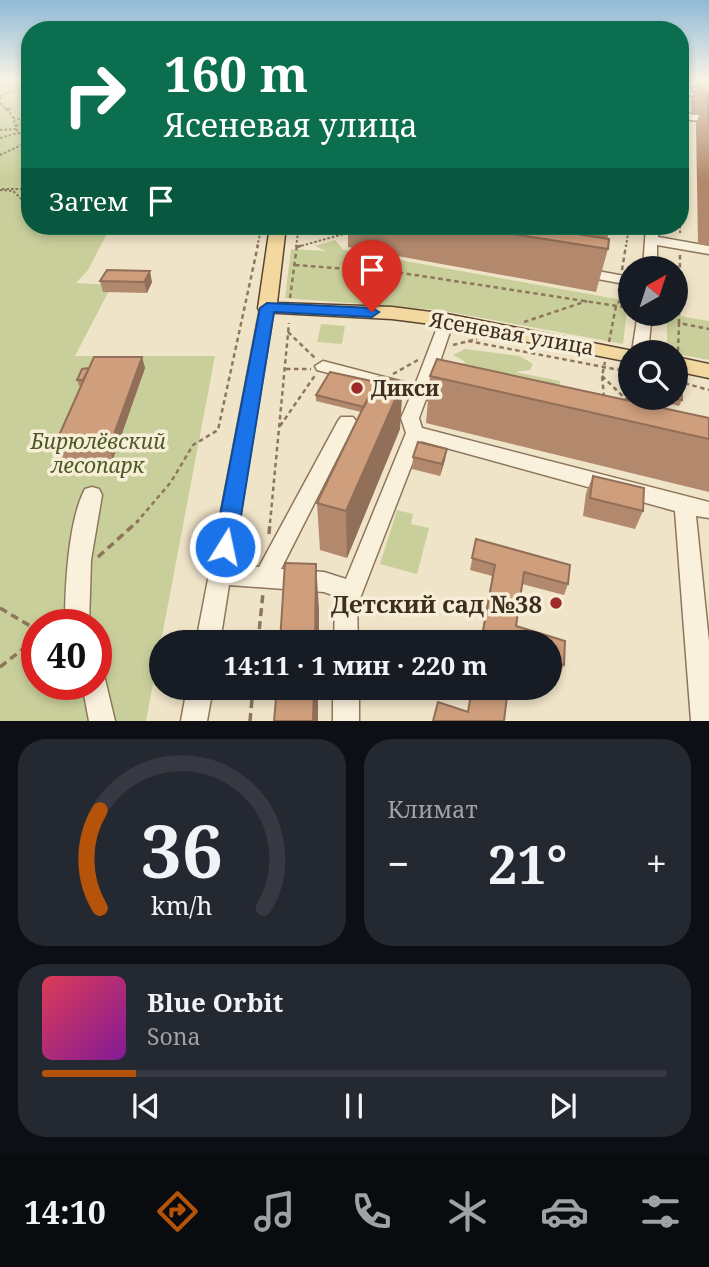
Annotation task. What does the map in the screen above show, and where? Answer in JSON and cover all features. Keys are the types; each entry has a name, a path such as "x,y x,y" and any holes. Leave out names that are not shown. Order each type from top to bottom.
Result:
{"main road":[{"path":"267,308 277,235"},
{"name":"Ясеневая улица","path":"267,308 392,313 447,320 605,359 618,357"},
{"path":"688,374 709,371"}],"street":[{"path":"689,117 709,119"},
{"path":"576,235 570,271 618,279"},
{"path":"650,256 651,235"},
{"path":"651,240 709,250"},
{"path":"210,630 267,308"},
{"path":"346,630 346,606 415,433 410,418 447,320"},
{"path":"323,366 460,400"},
{"path":"265,578 347,421"},
{"path":"415,433 709,510"},
{"path":"77,609 78,564 92,495"},
{"path":"685,505 704,721"},
{"path":"220,574 324,582 352,592"},
{"path":"97,700 102,721"},
{"path":"194,721 198,700"},
{"path":"346,700 346,721"}],"path":[{"path":"8,113 21,133"},
{"path":"13,118 21,119"},
{"path":"0,130 21,126"},
{"path":"0,138 18,132"},
{"path":"0,155 21,142"},
{"path":"0,190 21,189"},
{"path":"0,190 13,191 21,199"},
{"path":"98,557 130,530 163,491 192,445 218,430 260,235"},
{"path":"290,298 298,235"},
{"path":"297,247 340,235"},
{"path":"627,256 628,235"},
{"path":"680,235 680,256"},
{"path":"295,265 402,273 616,306"},
{"path":"517,324 588,301"},
{"path":"604,398 602,376 618,303"},
{"path":"269,537 289,323"},
{"path":"688,325 709,329"},
{"path":"288,332 323,366"},
{"path":"468,341 605,359 618,366"},
{"path":"279,426 320,368 286,369"},
{"path":"602,376 618,391"},
{"path":"259,630 265,578"},
{"path":"0,608 21,620"},
{"path":"0,667 21,651"},
{"path":"250,721 252,700"}],"green space":[{"name":"Бирюлёвский лесопарк","path":"0,113 21,113 21,235 106,235 88,270 76,283 112,285 75,356 215,356 163,630 149,630 150,700 146,721 0,721"},
{"path":"335,240 344,250 618,299 618,326 625,326 623,340 618,340 618,343 438,310 285,298 291,249 326,251 315,246"},
{"path":"688,318 709,321 709,360 688,356 688,340 667,340 667,326 688,326"},
{"path":"321,324 345,326 342,344 317,342"},
{"path":"465,349 520,356 533,364 530,370 515,372 560,381 557,396 467,369 464,361 453,355"},
{"path":"397,510 413,514 411,524 429,528 417,574 380,564"}],"building":[{"path":"520,235 583,235 609,239 608,249"},
{"path":"107,270 150,271 144,282 100,281"},
{"path":"94,357 142,357 109,448 53,449"},
{"path":"437,359 618,398 618,410 672,410 709,418 709,439 430,376"},
{"path":"89,368 83,380 77,380 82,369"},
{"path":"330,372 376,382 364,407 316,395"},
{"path":"378,377 403,382 346,511 317,503"},
{"path":"418,442 447,449 442,464 413,457"},
{"path":"593,476 644,488 643,511 590,498"},
{"path":"476,539 570,565 568,584 524,572 516,626 529,630 483,630 495,565 472,558"},
{"path":"285,563 316,564 315,630 281,630"},
{"path":"562,640 565,641 564,665 562,664"},
{"path":"276,700 314,700 313,721 274,721"},
{"path":"470,700 507,700 504,721 433,721 438,702 468,712"}],"place":[{"name":"Дикси","path":"357,388"},
{"name":"Детский сад №38","path":"556,603"}],"route":[{"path":"225,547 267,308 372,312"}]}
